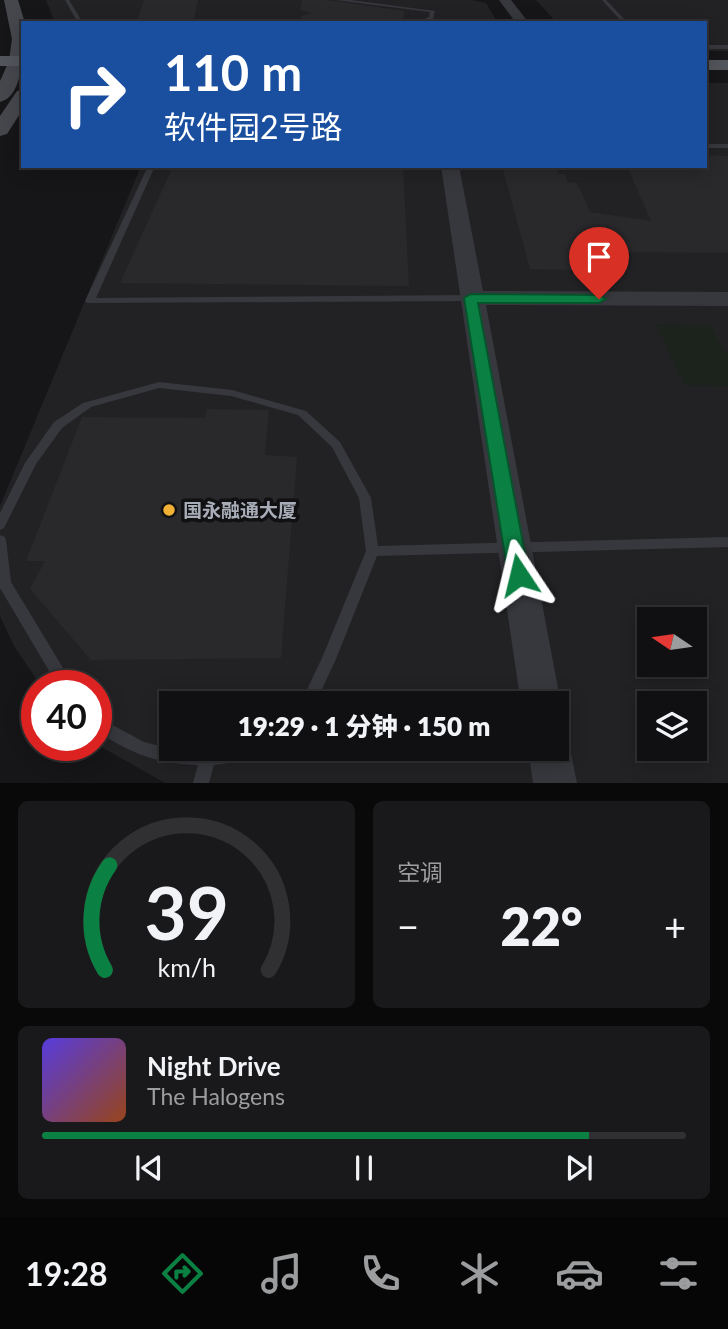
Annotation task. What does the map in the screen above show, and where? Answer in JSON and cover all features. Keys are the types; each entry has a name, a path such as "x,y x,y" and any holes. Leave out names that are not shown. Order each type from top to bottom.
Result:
{"main road":[{"path":"0,97 13,66 20,25 11,0"},
{"path":"707,65 728,65"},
{"path":"707,76 728,76"},
{"path":"0,130 21,98"}],"street":[{"path":"505,0 521,21"},
{"path":"450,168 539,691"},
{"path":"471,298 728,299"},
{"path":"551,761 555,783"}],"lane":[{"path":"67,0 80,21"},
{"path":"338,0 433,11 431,21"},
{"path":"604,0 624,21"},
{"path":"707,47 728,47"},
{"path":"707,146 728,146"},
{"path":"151,168 90,301 471,298"},
{"path":"0,525 31,463 58,425 87,405 159,385 232,393 302,413 336,445 365,498 372,551 313,691"},
{"path":"0,540 4,583 56,670"},
{"path":"372,551 728,542"},
{"path":"112,732 146,751 159,752"},
{"path":"201,783 207,761"}],"shaded area":[{"path":"46,0 472,0 486,3 497,21 54,21"},
{"path":"536,0 728,0 728,51 707,51 707,21 555,21"},
{"path":"707,83 728,83 728,783 165,783 112,753 112,670 30,670 14,646 0,616 0,506 140,168 707,168"},
{"path":"656,324 710,325 728,357 728,386 684,385"}],"building":[{"path":"144,0 198,0 193,21 137,21"},
{"path":"302,0 327,0 404,11 403,21 301,21 301,16 313,13 300,10"},
{"path":"707,155 728,156 728,253 613,252 622,271 530,269 503,168 556,168 558,174 565,174 567,182 577,183 590,212 651,221 628,168 707,168"},
{"path":"172,168 403,168 409,286 120,283"},
{"name":"国永融通大厦","path":"207,409 269,410 265,455 297,457 281,658 91,660 30,589 45,561 26,561 82,417 205,418"}],"place":[{"name":"国永融通大厦","path":"169,510"}],"route":[{"path":"519,575 471,298 599,299"}]}
